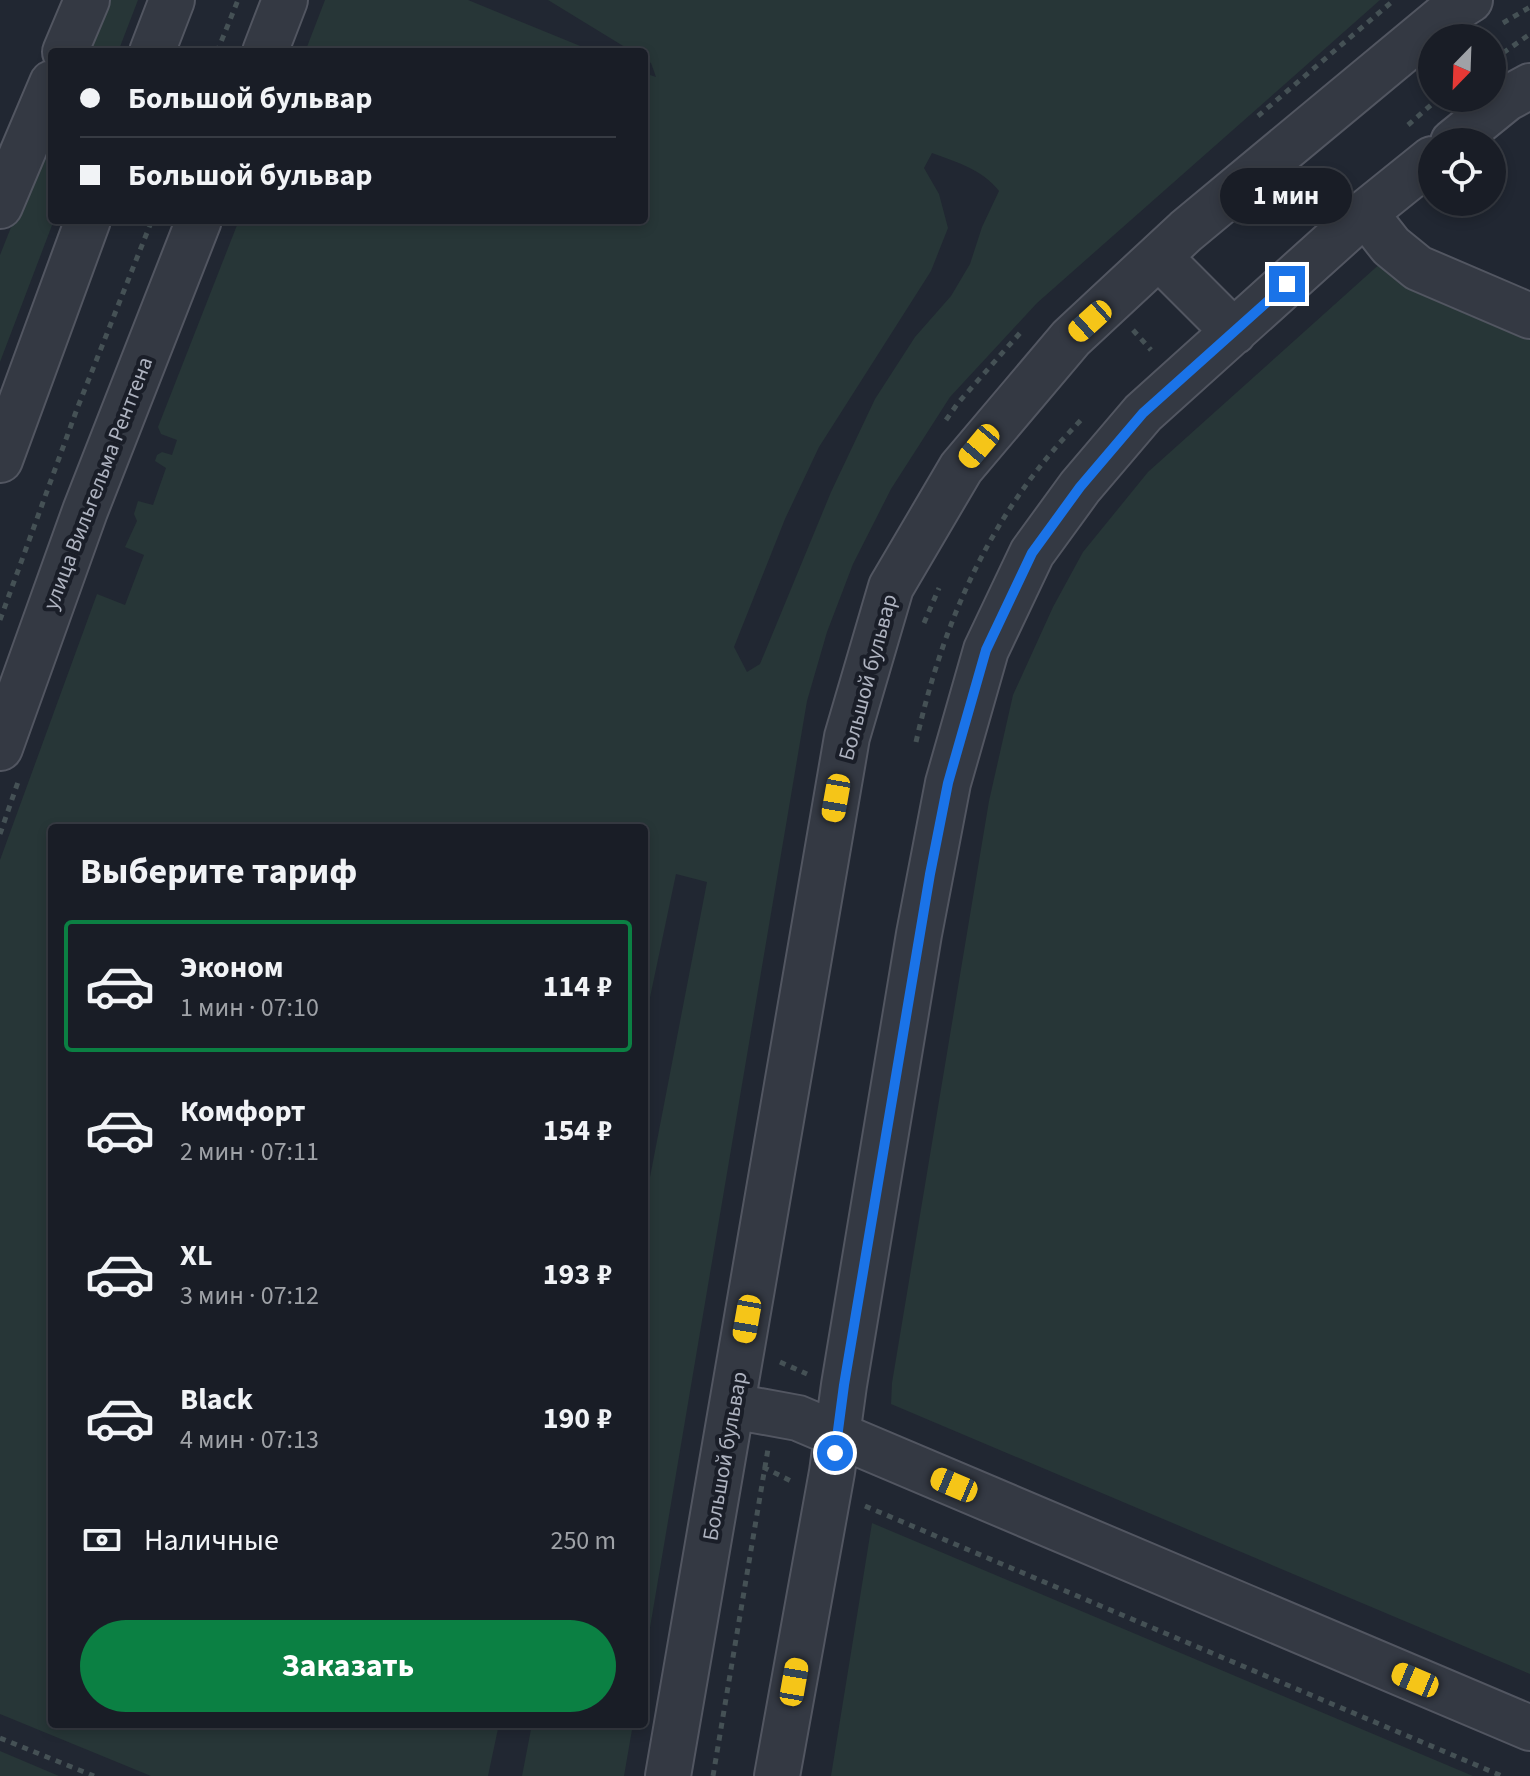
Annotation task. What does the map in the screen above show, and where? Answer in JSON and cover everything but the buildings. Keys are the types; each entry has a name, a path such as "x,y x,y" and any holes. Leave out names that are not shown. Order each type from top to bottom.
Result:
{"street":[{"path":"67,48 87,0"},
{"path":"154,48 172,0"},
{"path":"267,48 285,0"},
{"name":"Большой бульвар","path":"668,1776 847,737 891,587 961,468 1071,338 1186,231 1446,15 1470,0"},
{"path":"1470,128 1506,99 1530,86"},
{"path":"0,206 48,92"},
{"path":"777,1776 837,1435 919,934 948,783 986,650 1032,553 1080,487 1143,413 1365,213 1418,170"},
{"path":"1365,213 1391,246 1418,268 1530,316"},
{"path":"0,460 87,224"},
{"name":"улица Вильгельма Рентгена","path":"0,748 85,511 197,224"},
{"path":"1159,257 1234,332"},
{"path":"732,1406 798,1418 1530,1728"}],"path":[{"path":"219,48 238,0"},
{"path":"1251,122 1394,0"},
{"path":"1506,50 1530,34"},
{"path":"0,620 77,409 150,224"},
{"path":"940,429 958,403 1020,333"},
{"path":"768,1358 819,1379"},
{"path":"754,1463 802,1486"},
{"path":"861,1505 1502,1776"},
{"path":"0,1738 94,1776"}],"shaded area":[{"path":"101,0 138,0 120,48 82,48"},
{"path":"325,0 468,0 585,48 307,48"},
{"path":"548,0 1380,0 1037,303 950,397 891,489 853,564 827,632 807,701 648,1639 648,1187 707,882 676,874 648,1007 648,824 48,824 48,1728 498,1728 488,1776 151,1776 0,1714 0,860 97,594 125,605 144,555 125,547 137,521 134,514 138,501 153,505 166,468 155,461 157,455 162,452 172,455 177,440 161,434 158,427 237,224 648,224 648,74 656,77 648,61 648,48 626,48","holes":["932,153 977,172 999,191 982,227 970,264 951,296 915,337 875,399 831,492 760,664 747,672 734,647 785,519 819,447 931,271 948,228 939,194 924,168"]},
{"path":"48,134 48,224 52,224 0,362 0,255"},
{"path":"1383,261 1461,309 1530,338 1530,1674 891,1404 989,801 1013,695 1053,607 1083,552 1148,472"},
{"path":"872,1523 1473,1776 831,1776"},
{"path":"531,1728 632,1728 624,1776 522,1776"},
{"path":"0,1751 59,1776 0,1776"}],"route":[{"path":"835,1453 919,934 948,783 986,650 1032,553 1080,487 1143,413 1287,284"}]}
